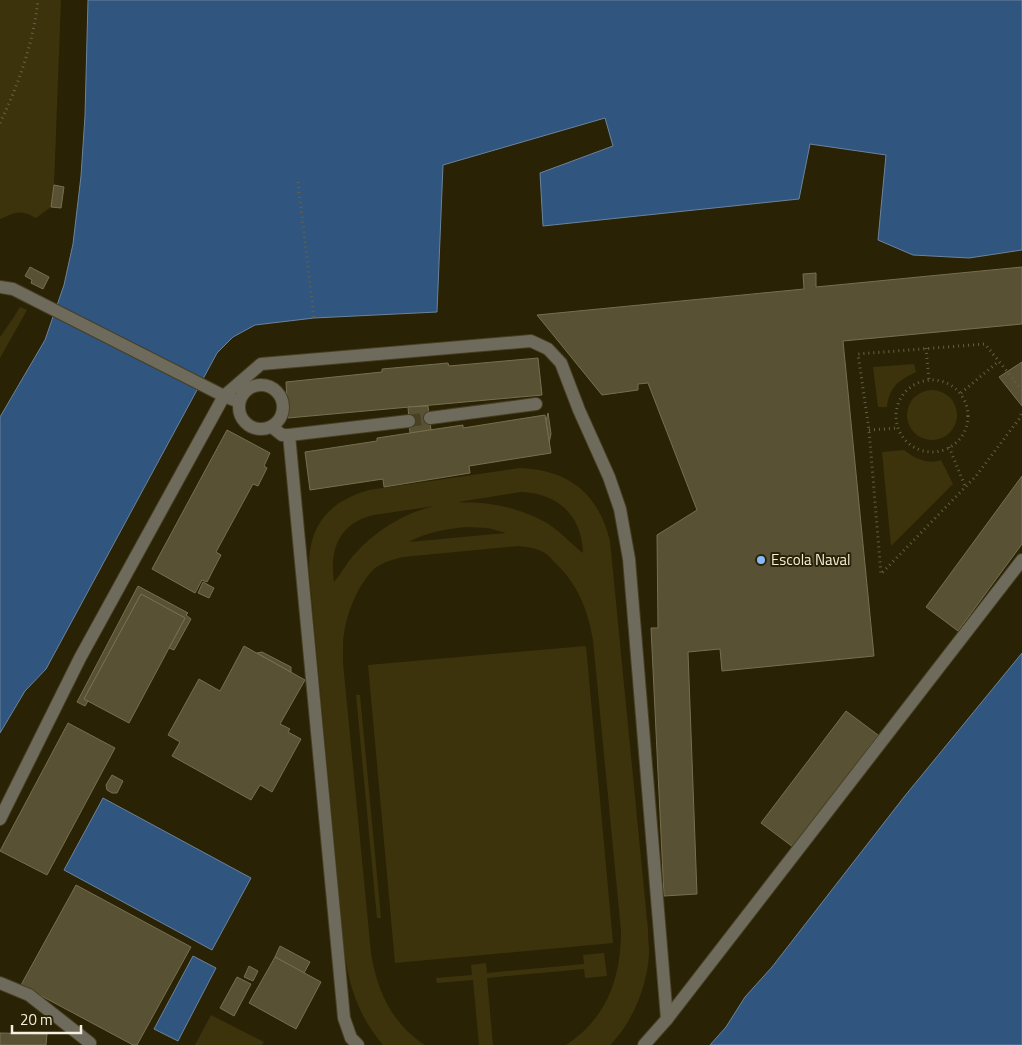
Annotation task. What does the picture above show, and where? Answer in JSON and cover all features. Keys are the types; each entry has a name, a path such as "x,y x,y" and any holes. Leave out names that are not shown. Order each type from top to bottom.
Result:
{"street":[{"path":"0,287 12,289 32,298 224,396 240,402"},
{"path":"0,819 80,658 224,396 261,364 531,340 548,349 561,363 579,410 609,477 620,510 629,559 667,1019"},
{"path":"254,386 268,386 280,395 284,409 278,422 272,427 258,429 251,427 241,416 240,402 242,395 254,386"},
{"path":"430,418 536,404"},
{"path":"272,427 282,435 289,435 409,420"},
{"path":"289,435 344,1018 351,1038 358,1045"},
{"path":"644,1045 667,1019 1022,560"},
{"path":"0,983 29,995 90,1043 90,1045"}],"path":[{"path":"0,123 14,93 27,54 38,0"},
{"path":"298,182 314,318"},
{"path":"1022,390 985,344 858,354 868,430 881,574 976,476 1014,426 1022,412"},
{"path":"926,348 929,380"},
{"path":"960,393 999,361"},
{"path":"941,380 952,385 960,393 966,403 969,414 967,426 962,437 949,447 930,452 908,443 896,422 896,410 900,399 907,390 917,383 941,380"},
{"path":"868,430 899,428"},
{"path":"949,447 965,486"}],"shaded area":[{"path":"0,0 61,0 54,185 51,207 36,218 26,213 18,212 0,219"},
{"path":"20,307 27,310 0,358 0,337"},
{"path":"914,364 916,372 896,385 890,394 887,407 878,407 873,367"},
{"path":"932,390 941,392 952,401 957,415 955,424 946,435 932,440 923,438 912,429 907,415 909,406 918,395"},
{"path":"904,450 921,460 931,462 941,460 953,484 891,546 882,452"},
{"path":"520,468 537,470 553,473 579,487 589,497 605,524 610,541 649,954 642,991 632,1015 626,1026 610,1045 566,1045 592,1022 609,996 618,965 620,948 621,931 593,640 584,607 569,578 546,554 528,547 518,546 403,557 392,560 374,569 362,585 352,604 344,634 343,663 371,953 377,980 395,1017 413,1037 425,1045 383,1045 362,1015 350,982 345,957 309,569 312,540 323,518 342,501 369,490","holes":["521,492 534,493 546,497 566,509 578,528 582,540 583,553 547,523 532,516 498,505 458,502","435,506 412,513 380,531 361,547 334,582 333,557 339,539 354,523 374,515","467,527 488,528 506,533 409,542 430,533"]},
{"path":"586,646 613,943 395,963 368,665"},
{"path":"356,695 360,695 381,918 377,918"},
{"path":"604,953 607,976 585,978 584,969 487,978 493,1045 479,1045 473,980 437,983 436,978 472,975 471,965 486,963 487,973 584,964 583,955"},
{"path":"211,1015 264,1042 262,1045 195,1045"}],"water":[{"path":"88,0 1022,0 1022,250 969,258 913,255 878,240 886,155 810,144 799,199 543,226 540,173 613,146 605,118 443,165 437,312 314,318 255,325 233,337 217,353 46,669 25,691 0,733 0,417 45,340 64,285 73,244 81,176 85,116"},
{"path":"1022,653 1022,1045 710,1045 726,1027 745,997 772,967 904,797"},
{"path":"103,798 251,878 212,950 64,870"},
{"path":"193,956 216,968 178,1041 154,1029"}],"building":[{"path":"54,185 64,187 61,208 51,207"},
{"path":"30,267 49,277 43,289 31,283 32,280 25,276"},
{"name":"Escola Naval","path":"1022,267 1022,324 843,341 874,656 722,671 720,649 688,652 697,894 664,896 651,628 658,628 657,535 697,510 648,383 638,384 638,390 602,395 537,315 804,289 803,274 816,273 816,287"},
{"path":"538,358 542,395 288,418 286,382 382,372 382,369 448,363 449,366"},
{"path":"1022,362 1022,406 999,377"},
{"path":"428,406 431,430 410,433 408,407"},
{"path":"548,413 551,434 549,443 546,421"},
{"path":"545,415 551,453 469,466 470,473 384,487 383,479 310,490 305,452 377,441 377,438 463,425 463,428"},
{"path":"227,430 270,453 264,466 267,468 258,486 253,484 216,552 221,555 207,582 202,580 195,593 152,569"},
{"path":"1022,476 1022,544 958,631 926,607"},
{"path":"203,582 214,588 209,598 198,593"},
{"path":"138,586 188,613 186,615 191,619 174,650 169,648 185,618 141,594 84,699 88,701 85,706 77,702"},
{"path":"141,594 185,618 129,723 84,699"},
{"path":"244,646 305,680 280,724 290,729 288,732 301,739 272,792 260,785 251,800 172,756 180,742 168,735 199,679 220,691"},
{"path":"262,652 291,667 291,672 257,653"},
{"path":"846,711 878,735 793,847 761,823"},
{"path":"68,723 115,748 47,875 0,851"},
{"path":"112,775 123,781 117,793 107,790 106,785"},
{"path":"76,885 191,947 137,1045 133,1045 21,985"},
{"path":"280,946 310,962 304,973 275,957"},
{"path":"275,957 321,982 296,1029 249,1003"},
{"path":"249,966 258,971 253,981 244,977"},
{"path":"237,977 251,984 234,1016 220,1008"},
{"path":"0,1033 47,1034 46,1045 0,1045"}],"tunnel":[{"path":"409,421 430,418"}],"place":[{"name":"Escola Naval","path":"761,560"}]}
